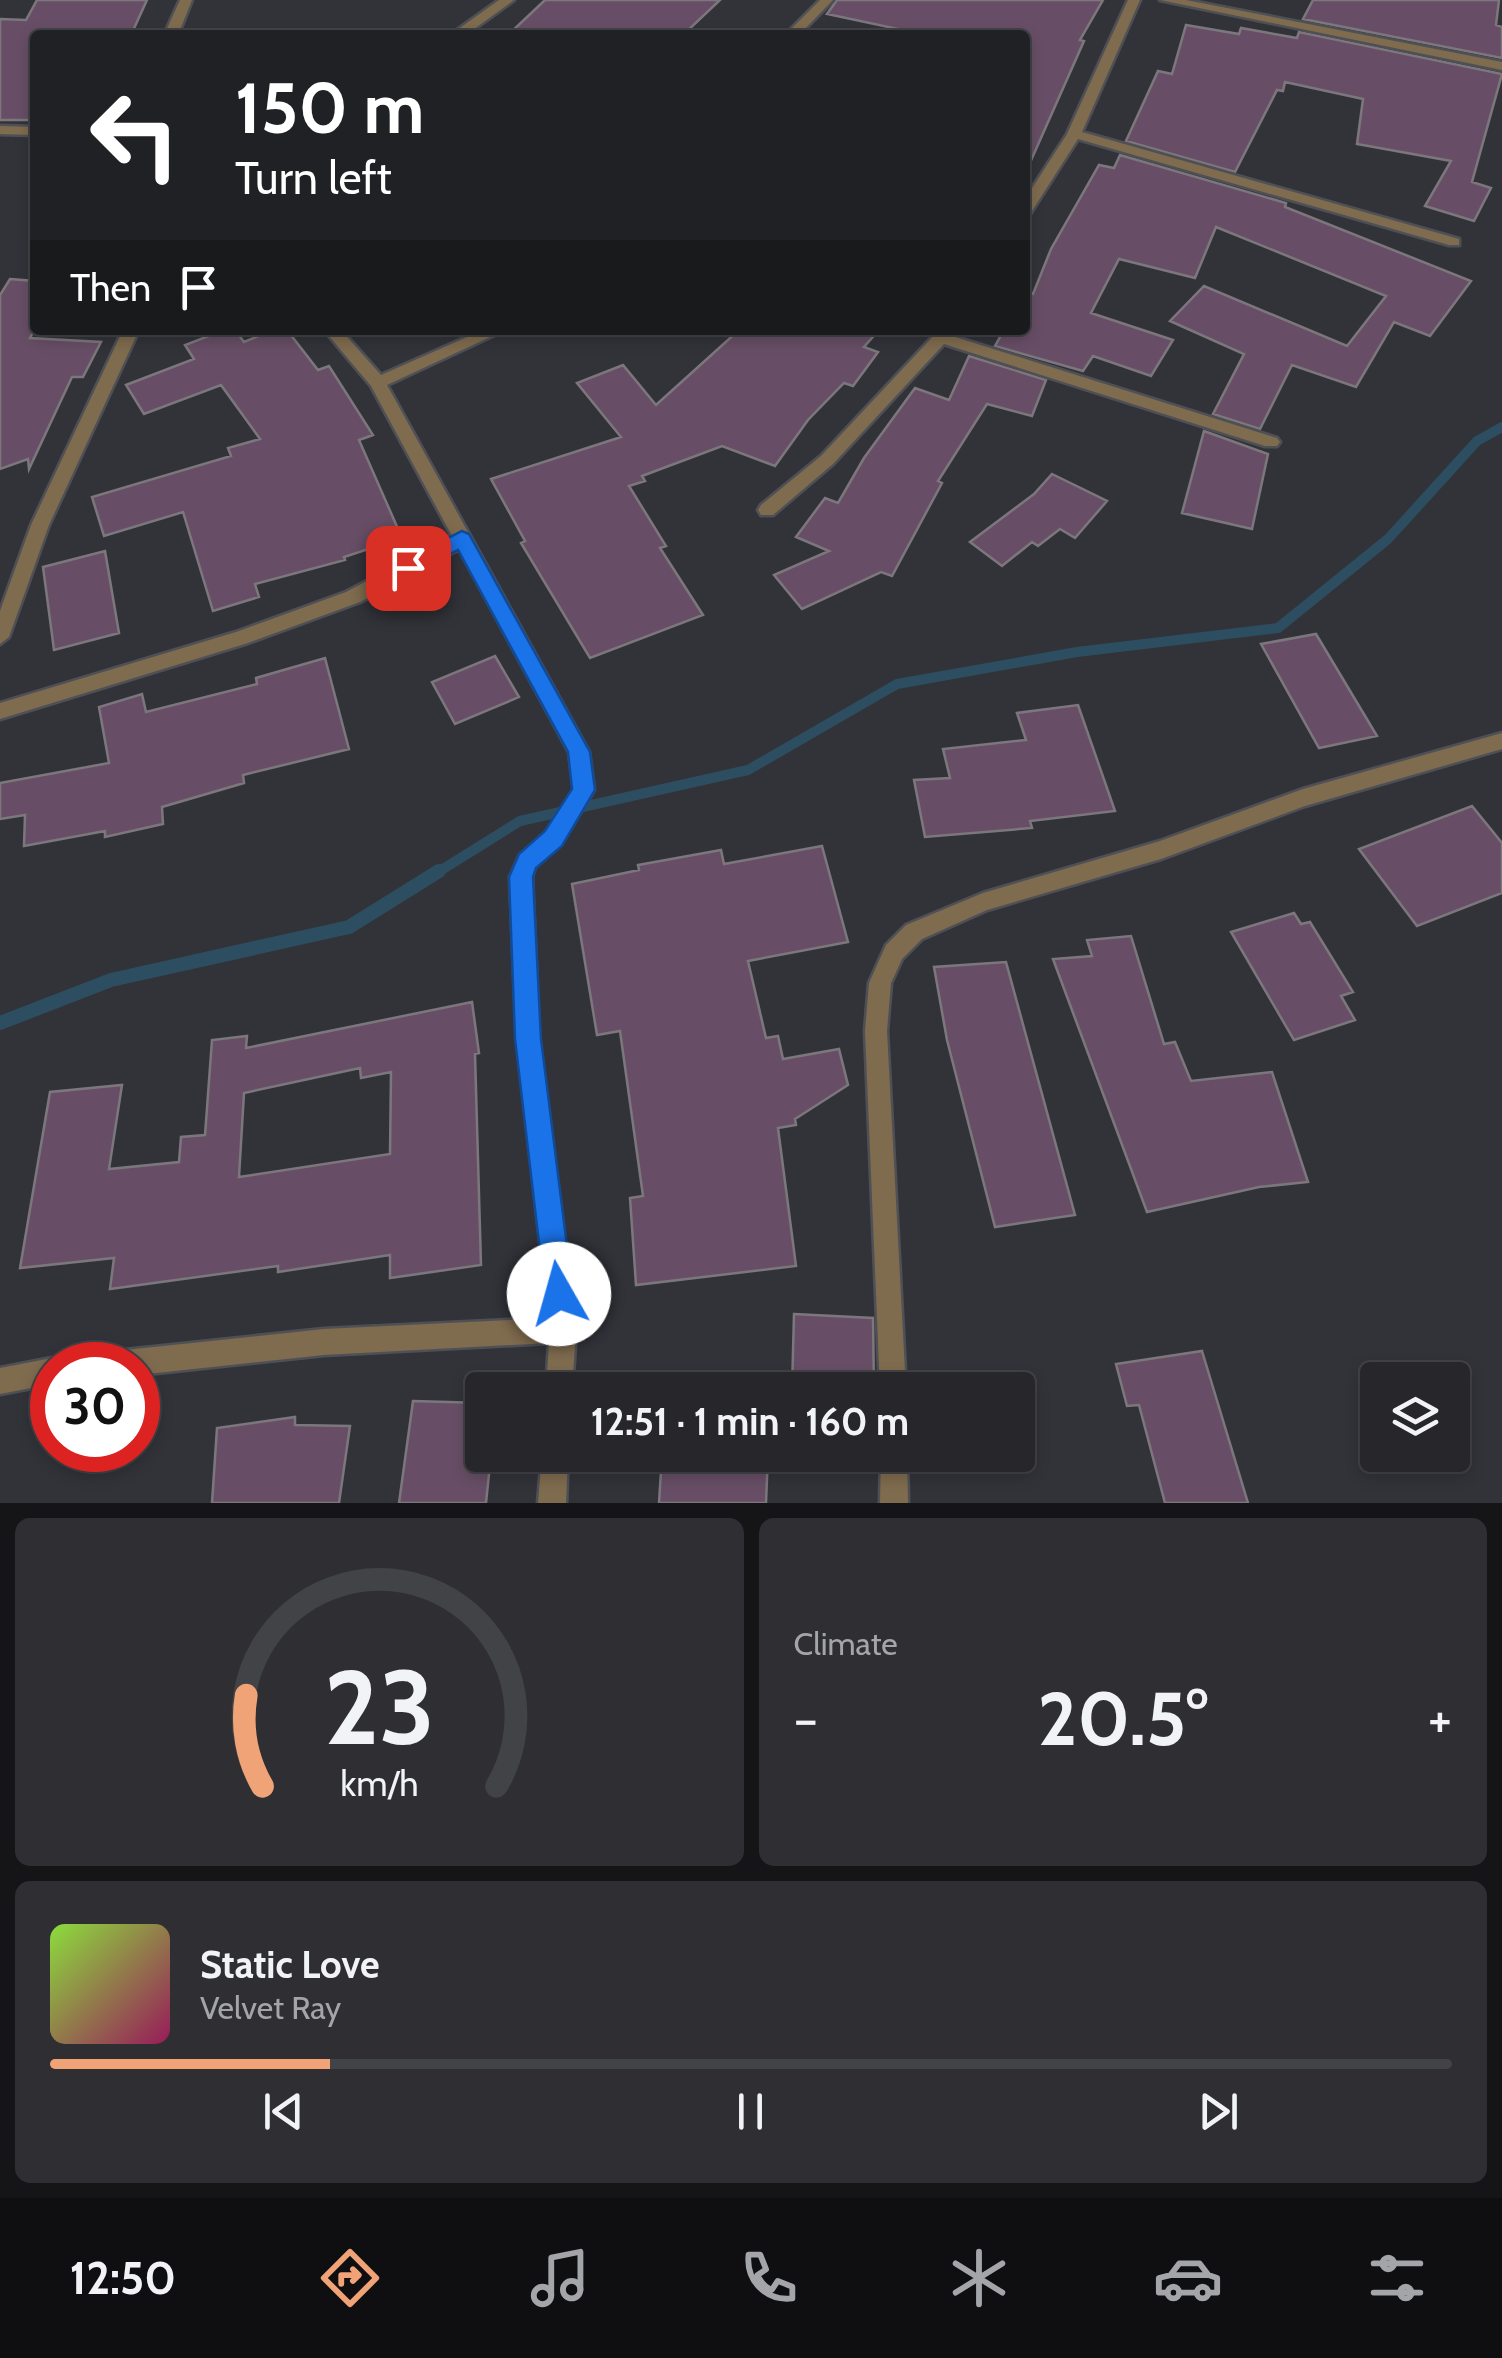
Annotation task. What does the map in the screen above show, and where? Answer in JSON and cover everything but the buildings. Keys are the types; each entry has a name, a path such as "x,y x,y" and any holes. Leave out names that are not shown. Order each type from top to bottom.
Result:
{"street":[{"path":"173,30 186,0"},
{"path":"464,30 508,0"},
{"path":"797,30 826,0"},
{"path":"1030,203 1074,134 1134,0"},
{"path":"1166,0 1502,66"},
{"path":"0,130 30,131"},
{"path":"1074,134 1454,242"},
{"path":"0,637 40,525 129,335"},
{"path":"336,335 378,383 579,752 584,790 554,838 527,862 521,877 528,1039 563,1330 560,1372"},
{"path":"378,383 486,335"},
{"path":"766,510 827,460 944,335"},
{"path":"948,335 1270,442"},
{"path":"0,710 241,638 353,597 462,539"},
{"path":"892,1372 876,1031 880,982 894,952 914,932 983,902 1160,850 1302,798 1502,741"},
{"path":"160,1359 324,1342 563,1330"},
{"path":"0,1381 30,1375"},
{"path":"552,1503 554,1472"},
{"path":"894,1472 894,1503"}],"waterway":[{"path":"435,874 520,821 748,770 897,684 1077,652 1278,628 1388,539 1477,441 1502,427"},
{"path":"0,1023 111,980 349,927 439,871"}],"route":[{"path":"408,568 462,539 579,752 584,790 554,838 527,862 521,877 528,1039 559,1294"}]}
